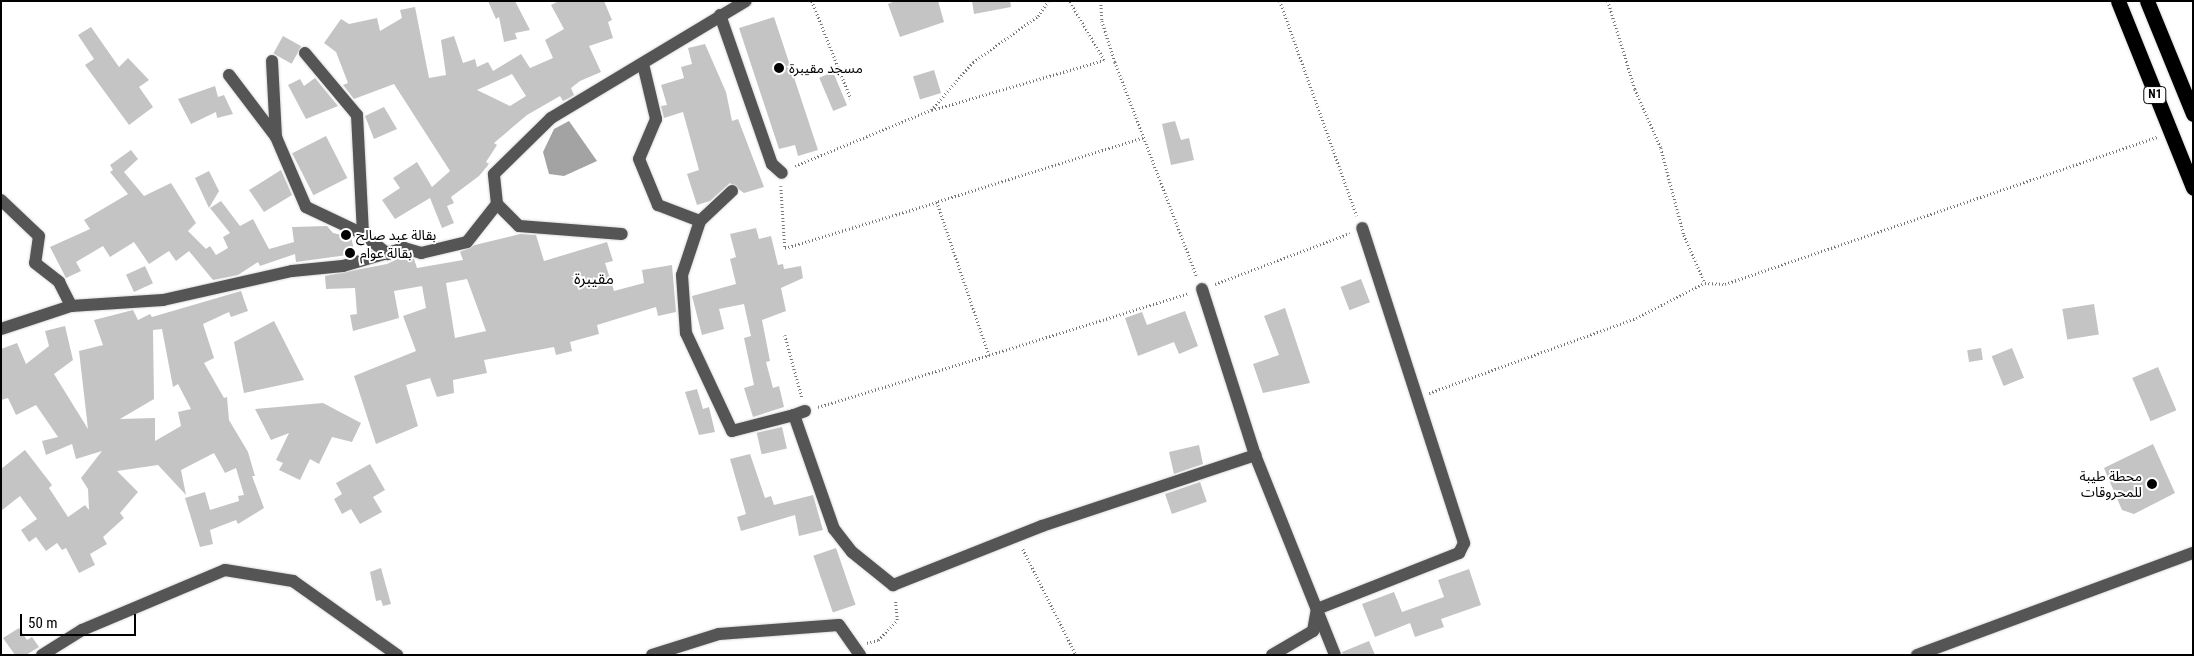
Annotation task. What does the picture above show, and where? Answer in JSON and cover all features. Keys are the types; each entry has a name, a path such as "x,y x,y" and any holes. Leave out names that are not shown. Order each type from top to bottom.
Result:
{"highway":[{"name":"N1","path":"2118,1 2193,188"},
{"name":"N1","path":"2147,1 2193,114"}],"street":[{"path":"622,234 519,226 497,204 494,174 551,118 746,1"},
{"path":"720,15 772,164 782,173"},
{"path":"305,53 358,115 363,234"},
{"path":"272,61 276,137"},
{"path":"643,64 656,119 639,159 658,205 700,221"},
{"path":"229,75 276,137 306,207 363,234 388,254"},
{"path":"732,191 700,221 682,275 686,333 705,366 728,428 737,430 800,413 834,529 852,552 893,585 1017,536 1255,455"},
{"path":"1,200 39,236 35,262 59,282 71,306"},
{"path":"1,329 71,306 163,300 292,271 343,266 404,248 421,253 467,242 497,204"},
{"path":"1317,609 1462,549 1464,543 1362,228"},
{"path":"1202,289 1255,455 1335,655"},
{"path":"1917,655 2193,553"},
{"path":"42,655 82,630 225,570 293,581 397,655"},
{"path":"1272,655 1313,632 1317,609"},
{"path":"652,655 719,634 839,624 859,651"}],"path":[{"path":"812,1 852,99"},
{"path":"931,110 973,62 1038,16 1048,1"},
{"path":"1069,1 1104,60 931,110 782,173 786,248 1143,138"},
{"path":"1101,1 1102,21 1143,138 1202,289"},
{"path":"785,335 800,413 1202,289 1362,228 1280,1"},
{"path":"1608,1 1635,89 1661,148 1684,235 1705,283"},
{"path":"1418,397 1636,318 1705,283 1725,284 2170,132"},
{"path":"937,202 989,355"},
{"path":"1017,536 1076,655"},
{"path":"859,651 878,640 897,620 893,585"}],"shaded area":[{"path":"569,121 597,161 564,176 549,174 543,152 554,129"}],"building":[{"path":"488,1 515,1 530,30 515,33 517,39 504,42 499,17 496,19"},
{"path":"559,1 604,1 612,20 608,22 613,38 589,46 601,72 580,81 571,88 574,95 569,98 563,101 560,96 527,115 494,143 497,145 486,162 489,164 479,176 451,197 454,203 447,206 454,223 442,228 430,198 395,219 382,200 400,188 393,178 417,162 432,187 450,171 394,84 354,99 343,85 348,83 336,52 324,43 341,19 349,24 377,18 380,31 402,18 400,10 415,7 429,78 446,75 441,40 454,36 463,63 475,59 477,67 488,62 493,71 521,54 530,68 553,58 545,40 564,29 551,5","holes":["512,74 526,96 510,106 477,90"]},
{"path":"895,1 938,1 944,22 900,37 888,4"},
{"path":"972,1 1010,1 1011,7 974,14"},
{"path":"774,17 818,150 798,156 795,145 779,149 739,28"},
{"path":"91,27 119,67 128,58 149,80 139,87 153,107 129,125 85,65 94,59 78,35"},
{"path":"283,36 301,46 292,64 273,53"},
{"path":"705,44 726,92 732,121 738,119 764,187 744,193 730,183 710,201 697,205 687,174 699,170 683,112 664,118 661,106 667,105 661,85 684,78 681,67 692,64 688,48"},
{"path":"934,70 941,93 920,99 913,76"},
{"path":"833,72 847,105 833,111 819,78"},
{"path":"315,78 338,106 306,119 288,85 300,79 304,86"},
{"path":"215,86 218,97 224,95 233,114 217,118 216,112 191,124 178,99"},
{"path":"384,107 397,129 374,139 365,116"},
{"path":"1175,121 1181,140 1189,138 1194,160 1171,165 1162,124"},
{"path":"326,136 347,178 313,195 292,153"},
{"path":"131,150 138,159 124,172 144,196 171,183 196,223 188,231 206,249 210,246 216,255 228,248 223,237 230,233 210,208 221,201 240,226 253,219 269,249 294,242 292,227 327,226 333,233 351,237 355,254 296,262 295,254 260,266 258,262 238,275 213,280 189,251 176,261 169,251 149,264 134,242 110,257 103,246 76,262 81,271 66,278 50,247 90,229 84,220 128,194 110,172 113,170 110,165"},
{"path":"281,170 292,195 264,212 249,190"},
{"path":"209,171 219,191 209,208 195,178"},
{"path":"756,228 759,239 771,236 778,265 783,264 784,269 801,266 803,278 781,288 786,311 762,320 770,361 766,362 773,388 779,386 784,407 753,417 744,388 754,385 744,338 751,336 744,304 719,309 724,329 702,335 692,296 736,284 730,259 736,257 730,234"},
{"path":"520,234 536,235 544,261 607,242 613,261 605,263 614,291 644,283 642,270 672,265 676,312 658,316 656,307 597,325 599,334 570,342 572,351 556,355 554,347 484,360 487,373 453,380 454,393 437,397 430,378 406,385 418,426 376,444 354,376 416,351 403,316 426,308 422,286 394,291 399,318 353,331 350,315 357,314 355,288 326,289 325,276 387,264 404,256 414,259 417,268 463,260 460,252 475,245","holes":["467,279 486,331 455,338 446,283"]},
{"path":"145,266 153,283 134,292 126,275"},
{"path":"1361,279 1370,302 1349,310 1340,287"},
{"path":"241,291 248,311 231,317 229,312 203,324 214,358 204,363 224,398 227,397 229,420 248,452 255,476 252,476 264,508 238,524 236,520 210,530 213,544 200,547 185,498 205,492 210,510 239,501 238,496 244,495 236,468 225,473 214,453 181,470 186,495 158,465 117,471 138,492 120,513 124,518 103,537 107,544 90,554 95,565 79,573 66,548 62,550 57,543 46,551 36,537 29,542 21,530 37,519 20,496 1,511 1,469 25,450 52,485 49,488 68,517 85,505 89,510 88,489 81,478 102,451 76,459 72,444 46,455 42,441 58,437 36,405 16,415 8,398 1,400 1,349 17,343 26,364 49,346 45,331 65,326 73,360 54,374 88,429 79,351 103,345 94,320 133,310 138,320 150,314 152,317","holes":["162,329 173,387 178,384 191,409 178,412 181,426 155,441 155,418 120,419 154,399 153,330"]},
{"path":"2094,304 2099,335 2067,340 2062,309"},
{"path":"1285,308 1310,383 1263,393 1253,364 1279,355 1264,316"},
{"path":"1185,311 1198,346 1179,354 1174,342 1138,356 1125,318 1142,312 1147,325"},
{"path":"274,321 304,380 244,393 234,342"},
{"path":"1981,348 1983,360 1969,362 1967,350"},
{"path":"2012,348 2024,378 2004,386 1992,356"},
{"path":"2158,367 2176,410 2151,421 2132,378"},
{"path":"697,389 703,409 709,407 715,432 699,435 685,392"},
{"path":"323,403 361,423 352,442 332,437 319,464 310,459 300,480 279,470 283,463 276,460 289,433 271,440 255,409"},
{"path":"782,427 787,448 762,454 757,433"},
{"path":"2153,444 2175,493 2134,514 2122,510 2104,468"},
{"path":"1199,445 1203,464 1174,474 1169,452"},
{"path":"750,454 765,498 771,496 774,505 813,495 823,530 799,536 795,515 741,531 737,517 746,514 730,459"},
{"path":"370,464 385,490 373,497 382,512 360,524 351,509 342,514 334,499 342,494 336,483"},
{"path":"1200,482 1207,502 1172,514 1165,494"},
{"path":"836,548 856,605 833,613 813,556"},
{"path":"381,568 391,604 383,606 381,600 376,601 370,572"},
{"path":"1469,569 1481,605 1441,619 1444,627 1415,637 1410,623 1375,637 1362,604 1394,592 1402,612 1444,597 1438,580"},
{"path":"19,628 27,640 32,637 39,647 26,655 15,655 3,638"},
{"path":"1369,641 1375,655 1343,655 1342,652"}],"place":[{"name":"مسجد مقيبرة","path":"779,68"},
{"name":"بقالة عبد صالح","path":"346,235"},
{"name":"بقالة عوام","path":"350,253"},
{"name":"محطة طيبة للمحروقات","path":"2152,484"}],"district":[{"name":"مقيبرة","path":"594,279"}]}
